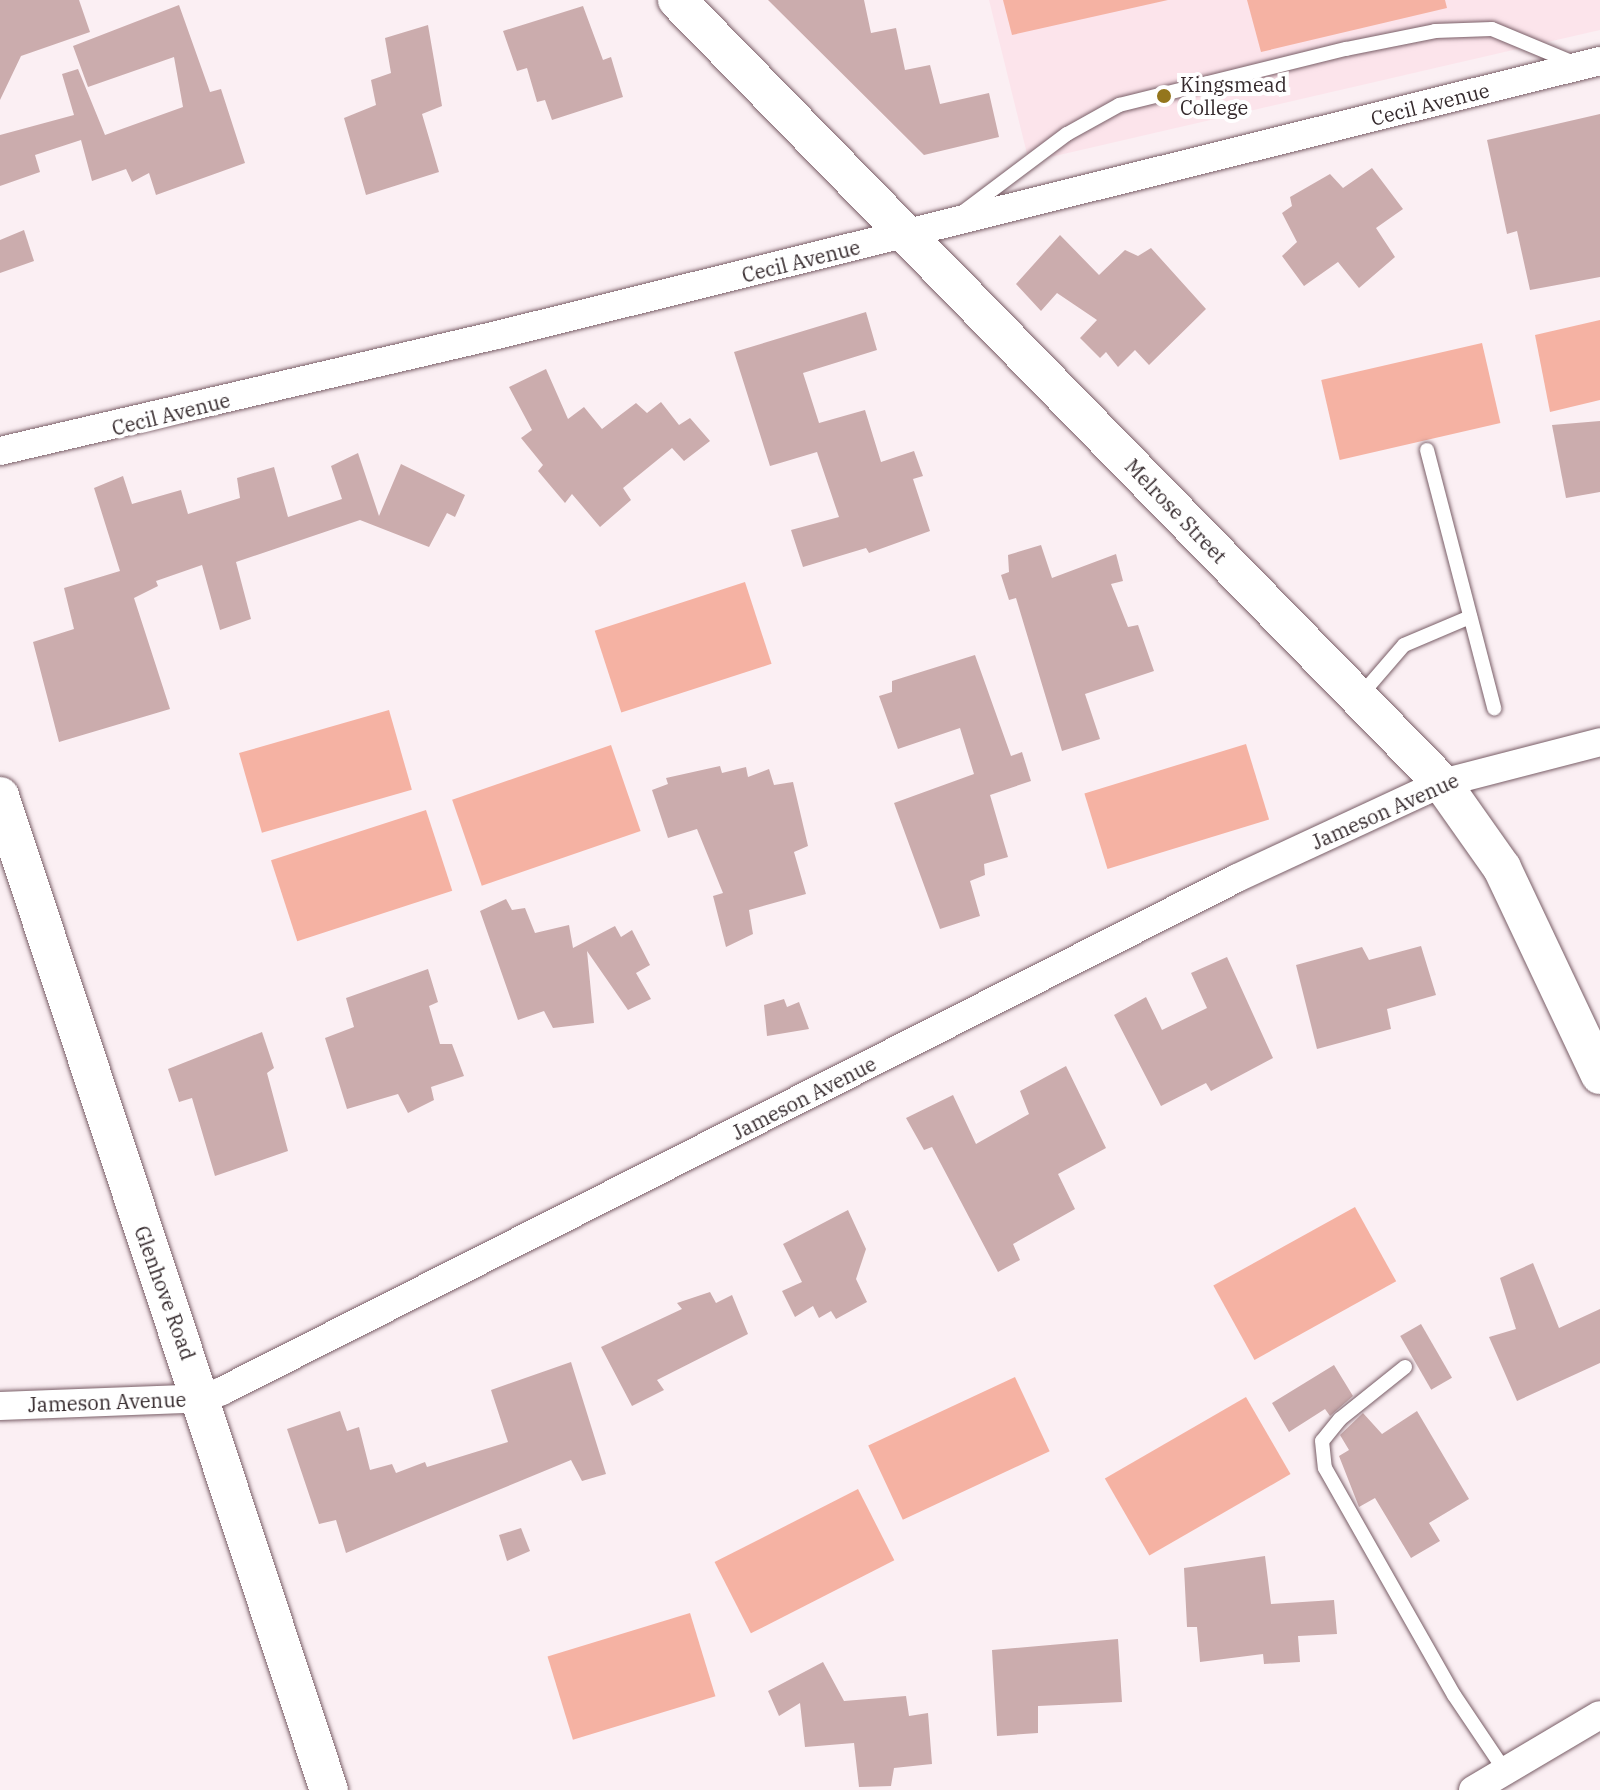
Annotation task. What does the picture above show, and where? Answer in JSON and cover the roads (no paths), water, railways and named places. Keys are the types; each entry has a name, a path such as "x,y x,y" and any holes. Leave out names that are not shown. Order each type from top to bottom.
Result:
{"street":[{"name":"Melrose Street","path":"677,0 1442,783 1502,868 1600,1075"},
{"name":"Cecil Avenue","path":"0,451 77,437 906,236 1590,64"},
{"name":"Jameson Avenue","path":"0,1406 204,1398 1237,878 1442,783 1600,742"},
{"name":"Glenhove Road","path":"0,796 131,1197 204,1398 253,1567 329,1790"},
{"path":"1473,1790 1600,1715"}],"lane":[{"path":"943,226 1067,134 1148,96 1346,49 1464,28 1492,29 1590,64"},
{"path":"1427,450 1494,708"},
{"path":"1359,696 1404,645 1470,617"},
{"path":"1405,1367 1340,1419 1322,1441 1325,1468 1446,1681 1505,1771"}],"place":[{"name":"Kingsmead College","path":"1164,96"}]}
